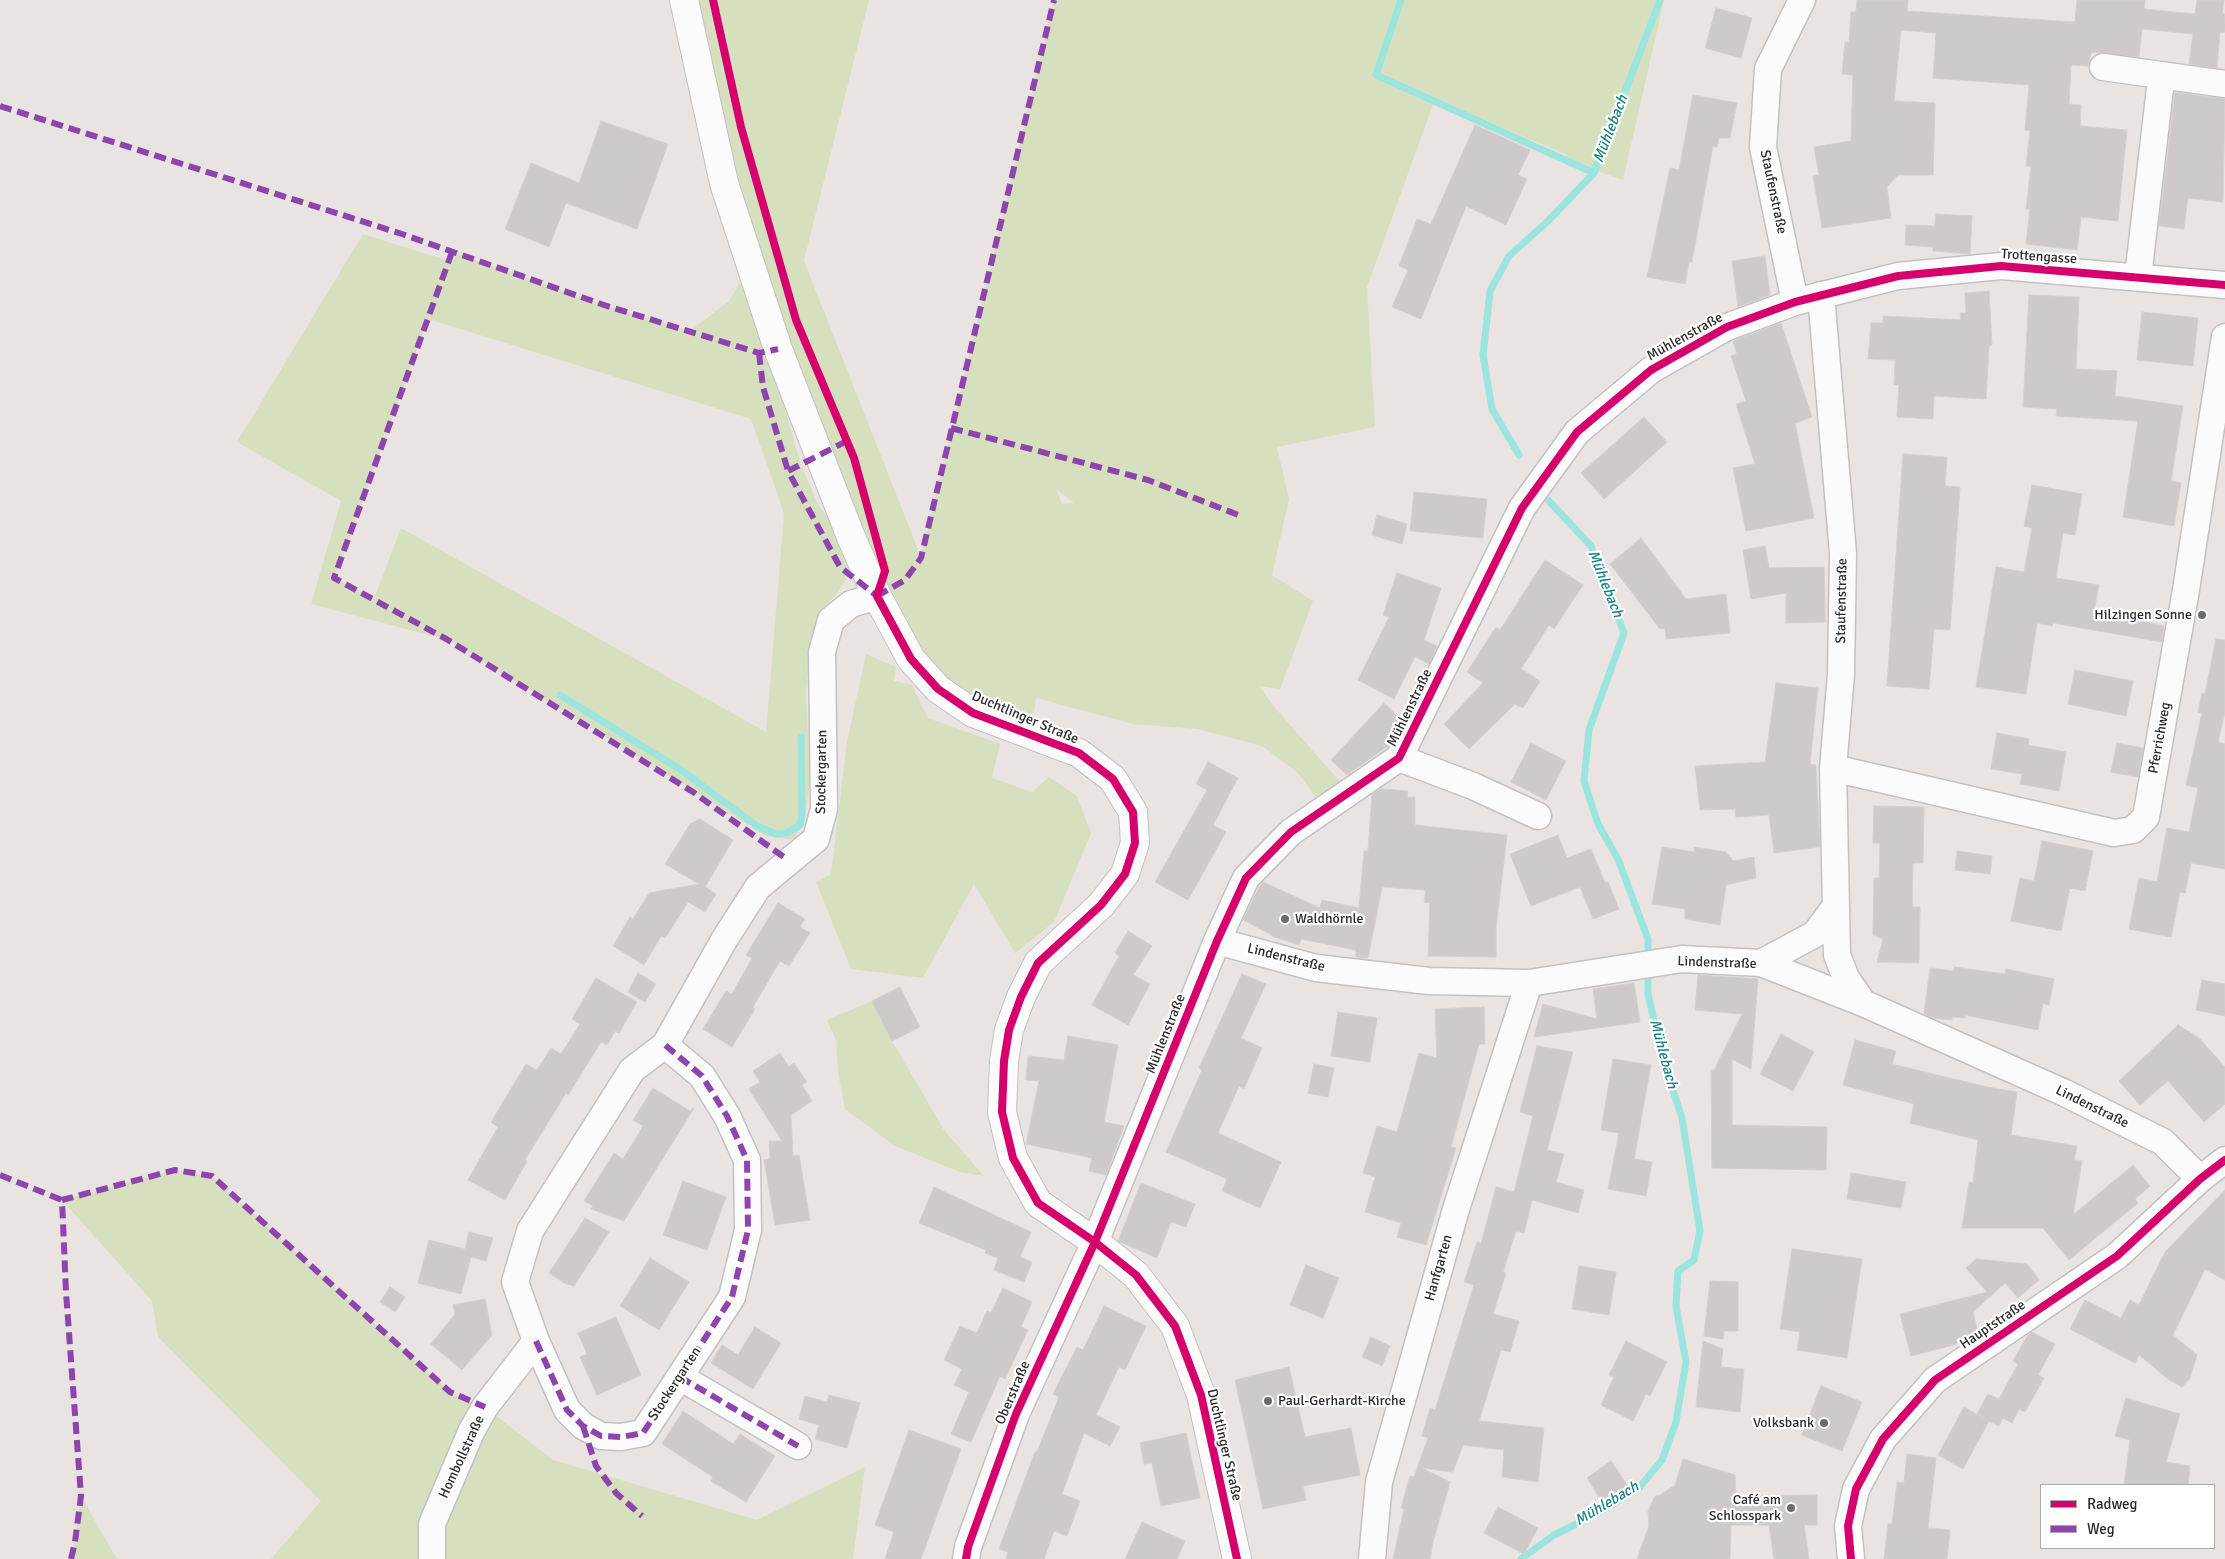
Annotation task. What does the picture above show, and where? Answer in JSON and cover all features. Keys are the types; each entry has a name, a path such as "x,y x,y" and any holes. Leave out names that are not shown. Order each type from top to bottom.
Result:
{"main road":[{"name":"Duchtlinger Straße","path":"684,0 724,183 778,349 795,398 877,596 911,659 938,689 973,713 1079,753 1112,779 1133,812 1135,842 1125,874 1101,905 1038,963 1021,997 1009,1030 1004,1061 1002,1112 1013,1158 1038,1203 1094,1242 1136,1275 1175,1326 1201,1395 1237,1559"}],"street":[{"name":"Staufenstraße","path":"1795,302 1763,147 1768,69 1802,0"},
{"path":"2103,67 2225,84"},
{"path":"2138,277 2161,80"},
{"name":"Trottengasse","path":"1795,302 1898,276 2001,266 2225,285"},
{"name":"Staufenstraße","path":"1821,295 1843,553 1841,674 1833,768 1837,955 1846,978 1863,1003"},
{"name":"Mühlenstraße","path":"1094,1242 1218,940 1246,878 1290,832 1399,758 1522,508 1577,432 1651,370 1727,327 1795,302"},
{"name":"Pferrichweg","path":"1833,768 2114,833 2133,830 2146,817 2186,590 2225,337"},
{"name":"Stockergarten","path":"665,1045 702,1076 727,1116 747,1160 748,1230 732,1297 643,1433 621,1437 602,1436 582,1426 567,1410 536,1341 515,1282 530,1231 632,1070 665,1045 724,940 758,887 816,839 824,809 822,652 831,620 851,604 877,596"},
{"name":"Mühlenstraße","path":"1399,758 1473,786 1538,816"},
{"path":"1761,963 1815,934 1835,907"},
{"name":"Lindenstraße","path":"1218,940 1316,968 1429,981 1529,983 1682,959 1761,963 1863,1003 2065,1093 2163,1142 2200,1179"},
{"name":"Hanfgarten","path":"1372,1559 1379,1482 1456,1209 1529,983"},
{"name":"Hauptstraße","path":"1851,1559 1848,1526 1856,1489 1883,1439 1934,1380 2117,1256 2200,1179 2225,1160"},
{"name":"Oberstraße","path":"966,1559 968,1547 1016,1414 1094,1242"},
{"name":"Hombollstraße","path":"432,1559 432,1524 472,1432 485,1407 536,1341"},
{"path":"680,1377 798,1446"}],"green space":[{"path":"684,0 869,0 804,261 921,557 1054,0 1664,0 1623,180 1565,160 1567,155 1435,99 1367,287 1375,427 1277,447 1289,499 1272,575 1313,601 1280,689 1259,686 1276,709 1349,792 1324,808 1298,773 1262,746 1198,729 1133,724 1036,698 1034,712 1011,731 911,659 795,398","holes":["1056,489 1073,502 1062,504"]},
{"path":"363,234 449,261 452,252 604,305 690,331 729,301 746,273 801,465 817,502 851,555 850,574 836,595 820,611 810,640 806,694 810,781 804,824 792,840 766,836 448,640 311,604 341,501 237,442","holes":["428,319 751,419 784,513 766,732 401,528 374,599 335,578"]},
{"path":"866,654 896,667 894,681 912,685 928,718 1000,744 992,778 1032,792 1049,777 1077,796 1091,833 1054,922 1015,953 974,884 923,978 851,969 816,882 831,874 847,742"},
{"path":"872,1001 892,1041 944,1130 984,1176 960,1172 895,1146 845,1109 838,1073 836,1041 827,1020"},
{"path":"175,1170 212,1176 450,1392 485,1407 553,1460 757,1520 865,1467 853,1559 271,1559 321,1501 158,1337 152,1301 62,1200"},
{"path":"81,1496 115,1556 119,1559 71,1559"}],"building":[{"path":"1857,0 1908,0 1907,11 2075,22 2077,0 2145,0 2144,9 2195,14 2197,0 2224,0 2222,14 2225,14 2225,32 2220,32 2217,68 2189,64 2193,34 2142,29 2139,57 2091,52 2088,66 2071,65 2069,104 2081,105 2080,126 2127,130 2118,221 2081,217 2077,250 2026,244 2030,209 2026,209 2031,166 2026,166 2030,131 2025,130 2029,85 1933,78 1936,33 1901,30 1894,101 1935,103 1933,175 1898,175 1887,187 1891,218 1822,228 1813,176 1819,175 1814,147 1851,141 1853,75 1842,74 1845,42 1849,43 1851,12 1856,12"},
{"path":"1716,8 1752,18 1741,58 1705,48"},
{"path":"2175,92 2225,99 2223,202 2188,198 2184,229 2159,226"},
{"path":"1693,95 1737,103 1730,138 1719,138 1717,147 1713,146 1692,262 1689,262 1685,284 1647,277 1670,168 1679,170"},
{"path":"601,121 668,144 637,229 566,203 549,247 505,229 531,163 579,183"},
{"path":"1475,125 1530,150 1518,175 1527,179 1506,225 1466,206 1421,319 1392,307 1408,270 1399,266 1417,219 1431,224"},
{"path":"1936,214 1972,216 1970,254 1933,251 1933,247 1905,245 1906,225 1935,226"},
{"path":"1765,256 1770,295 1738,307 1732,261"},
{"path":"1989,291 1992,345 1989,346 1986,399 1934,396 1933,419 1897,417 1899,385 1894,385 1895,360 1868,359 1871,323 1883,323 1883,316 1961,320 1960,313 1966,313 1965,293"},
{"path":"2029,295 2079,297 2076,369 2117,371 2115,396 2183,406 2171,481 2181,483 2174,526 2123,517 2138,421 2056,416 2057,409 2023,407"},
{"path":"2142,312 2198,318 2193,366 2137,360"},
{"path":"1781,323 1812,417 1795,423 1814,518 1746,531 1733,468 1755,464 1736,404 1746,401 1731,356 1737,354 1733,341"},
{"path":"1644,417 1667,442 1604,499 1581,473"},
{"path":"1903,454 1947,457 1945,486 1960,487 1950,630 1934,629 1929,689 1887,686"},
{"path":"2032,485 2082,494 2075,535 2063,533 2056,578 2099,585 2094,611 2164,626 2162,642 2053,623 2052,626 2037,623 2026,694 1976,687 1996,567 2024,572 2032,528 2024,526"},
{"path":"1414,492 1487,499 1483,538 1410,531"},
{"path":"1377,515 1407,524 1402,544 1372,535"},
{"path":"1641,538 1686,599 1726,594 1730,633 1666,639 1665,628 1660,629 1610,564"},
{"path":"1765,546 1769,568 1824,567 1825,622 1786,623 1786,593 1751,599 1743,550"},
{"path":"1545,560 1583,585 1554,629 1549,625 1521,669 1540,681 1523,708 1515,704 1469,749 1444,724 1483,683 1467,672 1496,627 1500,630"},
{"path":"1397,573 1441,588 1424,640 1437,646 1429,664 1415,657 1394,699 1358,680 1389,617 1383,615"},
{"path":"2216,639 2225,640 2225,712 2218,742 2225,744 2225,869 2191,863 2185,893 2180,892 2171,937 2129,929 2139,878 2157,882 2167,828 2189,832 2198,788 2186,785 2202,713 2198,712 2202,693 2205,694"},
{"path":"2075,670 2133,681 2126,716 2068,704"},
{"path":"1776,683 1818,688 1810,764 1816,765 1820,847 1774,853 1769,815 1736,817 1735,809 1700,810 1695,766 1765,762"},
{"path":"1384,703 1401,720 1388,746 1347,775 1331,760"},
{"path":"1997,733 2029,739 2028,745 2066,752 2059,791 2020,784 2022,774 1991,769"},
{"path":"1531,743 1566,761 1546,800 1511,782"},
{"path":"2117,743 2143,748 2138,777 2111,772"},
{"path":"1208,762 1238,778 1213,825 1226,832 1188,900 1155,882 1207,790 1196,784"},
{"path":"1381,789 1408,791 1407,797 1415,797 1415,825 1507,835 1496,928 1496,957 1428,956 1430,903 1424,902 1426,890 1382,887 1368,958 1356,957 1356,950 1301,939 1299,945 1272,936 1243,920 1263,882 1320,908 1322,900 1359,908 1364,851 1368,851 1372,794"},
{"path":"1874,806 1924,807 1923,863 1913,863 1912,907 1920,907 1919,963 1877,962 1883,939 1873,935 1874,878 1879,878 1880,843 1873,843"},
{"path":"700,819 733,840 705,887 716,894 705,912 688,902 665,938 661,936 644,965 613,946 630,917 633,919 649,893 699,884 665,864 690,824"},
{"path":"1558,835 1567,858 1591,849 1605,883 1608,882 1619,909 1593,919 1580,887 1531,906 1510,854"},
{"path":"2042,841 2093,851 2085,891 2070,888 2061,931 2011,921 2020,878 2034,881"},
{"path":"1662,847 1695,852 1694,847 1726,852 1733,861 1754,857 1756,878 1726,885 1720,925 1685,919 1685,909 1652,904"},
{"path":"1957,851 1992,856 1990,874 1955,870"},
{"path":"778,903 805,919 800,927 810,933 789,966 780,961 753,1007 755,1009 732,1047 703,1029 726,991 732,994 752,958 746,955"},
{"path":"1128,931 1152,946 1133,975 1150,984 1128,1025 1092,1005 1119,956 1115,953"},
{"path":"1954,967 2005,974 2006,969 2054,979 2049,1005 2043,1003 2038,1030 1965,1015 1965,1018 1952,1017 1952,1020 1933,1018 1924,1014 1930,968 1954,971"},
{"path":"638,973 656,984 645,1002 628,992"},
{"path":"1242,974 1266,984 1241,1038 1262,1048 1244,1089 1239,1086 1218,1133 1281,1162 1260,1208 1222,1191 1227,1179 1166,1152 1202,1070 1199,1068"},
{"path":"1698,975 1758,979 1751,1069 1732,1059 1732,1125 1827,1127 1826,1170 1712,1168 1711,1070 1714,1070 1742,1014 1695,1010"},
{"path":"596,978 637,1002 619,1033 615,1031 607,1045 601,1042 568,1095 566,1093 525,1160 527,1161 505,1200 468,1180 498,1127 491,1122 526,1064 537,1070 551,1048 561,1054 580,1024 572,1019"},
{"path":"2202,980 2225,984 2225,1016 2196,1010"},
{"path":"1634,983 1640,1022 1534,1037 1543,1004 1597,1019 1593,989"},
{"path":"900,987 920,1027 892,1041 872,1001"},
{"path":"1484,1007 1485,1044 1479,1044 1451,1147 1456,1148 1426,1245 1397,1237 1401,1223 1365,1212 1375,1177 1363,1173 1377,1126 1397,1132 1419,1053 1437,1058 1435,1009"},
{"path":"1338,1012 1377,1018 1370,1062 1331,1056"},
{"path":"2178,1025 2199,1038 2225,1067 2225,1104 2204,1122 2168,1081 2140,1105 2119,1081"},
{"path":"1781,1034 1814,1052 1793,1091 1760,1074"},
{"path":"1068,1036 1118,1045 1104,1122 1124,1126 1106,1175 1089,1171 1092,1158 1026,1144 1039,1081 1026,1080 1028,1056 1064,1060"},
{"path":"1855,1040 1896,1051 1892,1064 1987,1087 2017,1092 2011,1135 2077,1146 2074,1160 2082,1161 2073,1215 2133,1165 2150,1186 2135,1199 2138,1203 2069,1260 2043,1228 1962,1228 1969,1182 1973,1183 1978,1140 1910,1123 1914,1104 1843,1085"},
{"path":"1537,1046 1573,1052 1547,1150 1564,1154 1556,1182 1584,1190 1578,1213 1532,1200 1524,1233 1516,1231 1503,1272 1506,1273 1493,1314 1519,1321 1510,1352 1501,1350 1479,1421 1544,1428 1538,1482 1502,1477 1504,1450 1463,1445 1453,1472 1422,1468 1450,1482 1430,1559 1393,1559 1404,1509 1401,1508 1410,1476 1414,1477 1428,1438 1422,1436 1430,1408 1435,1410 1474,1285 1464,1282 1477,1242 1481,1244 1496,1187 1514,1192 1533,1116 1520,1112"},
{"path":"780,1053 789,1067 794,1063 807,1082 802,1085 812,1101 791,1115 793,1156 799,1155 810,1220 775,1225 764,1160 770,1159 769,1141 782,1141 749,1089 760,1082 753,1071"},
{"path":"1613,1059 1651,1065 1634,1159 1652,1162 1646,1196 1608,1189 1619,1133 1601,1130"},
{"path":"1314,1064 1334,1068 1328,1097 1308,1093"},
{"path":"653,1088 690,1111 694,1108 624,1221 591,1209 593,1206 584,1201 614,1153 623,1159 633,1143 643,1126 633,1120"},
{"path":"1851,1173 1906,1182 1901,1208 1847,1199"},
{"path":"683,1181 726,1197 707,1250 663,1235"},
{"path":"1141,1183 1195,1204 1186,1227 1171,1222 1157,1258 1118,1241"},
{"path":"934,1187 1031,1232 1020,1257 1032,1262 1024,1282 994,1270 998,1258 985,1253 986,1250 919,1223"},
{"path":"2225,1190 2225,1280 2205,1269 2173,1335 2197,1355 2190,1378 2182,1387 2168,1379 2139,1355 2135,1363 2070,1329 2085,1300 2121,1318 2130,1300 2139,1305 2165,1252"},
{"path":"585,1218 609,1232 574,1286 564,1283 549,1273"},
{"path":"469,1232 493,1238 486,1261 471,1257 461,1294 418,1283 429,1240 465,1249"},
{"path":"1792,1249 1862,1259 1847,1358 1797,1350 1800,1332 1780,1329"},
{"path":"650,1258 689,1282 659,1330 620,1306"},
{"path":"1976,1259 2027,1264 2039,1280 2018,1298 2005,1283 1973,1312 1978,1333 1956,1339 1957,1344 1911,1356 1900,1314 1987,1292 1966,1268"},
{"path":"1306,1265 1339,1278 1323,1318 1290,1305"},
{"path":"1579,1266 1616,1272 1609,1315 1572,1309"},
{"path":"1710,1281 1738,1282 1738,1331 1724,1331 1723,1339 1704,1336"},
{"path":"390,1287 405,1297 395,1312 380,1302"},
{"path":"1003,1288 1032,1302 1021,1327 1028,1330 1005,1379 1000,1376 971,1442 951,1434 969,1392 954,1385 962,1369 944,1360 960,1326 977,1333 987,1311 991,1313"},
{"path":"485,1299 492,1335 462,1370 431,1344 455,1314 453,1305"},
{"path":"1104,1306 1146,1326 1125,1370 1119,1367 1096,1415 1120,1427 1110,1446 1084,1433 1062,1494 1080,1501 1067,1536 1054,1531 1044,1559 1006,1559 1008,1552 999,1549 1035,1452 1037,1452 1059,1397 1053,1394 1077,1347 1083,1350"},
{"path":"616,1317 641,1375 597,1395 580,1357 587,1354 578,1333"},
{"path":"755,1327 781,1343 753,1389 711,1363 722,1345 738,1355"},
{"path":"2032,1332 2055,1344 2038,1375 2044,1378 2025,1412 2019,1409 2012,1423 2003,1418 1999,1426 1989,1421 1963,1469 1938,1455 1964,1407 1987,1420 1977,1414 1988,1394 1999,1399 2018,1364 2013,1361 2027,1336"},
{"path":"1371,1337 1390,1346 1382,1366 1362,1357"},
{"path":"1626,1341 1667,1362 1650,1396 1646,1394 1633,1421 1601,1405 1614,1377 1609,1375"},
{"path":"1703,1341 1723,1349 1721,1367 1744,1369 1740,1412 1696,1407"},
{"path":"1289,1367 1305,1437 1351,1428 1360,1475 1303,1486 1306,1500 1263,1509 1235,1380"},
{"path":"1821,1386 1862,1402 1842,1451 1802,1435"},
{"path":"829,1395 860,1403 847,1448 815,1439 819,1425 799,1419 805,1396 827,1402"},
{"path":"2126,1398 2180,1414 2166,1462 2190,1466 2188,1484 2124,1484 2130,1440 2115,1436"},
{"path":"683,1411 733,1444 740,1434 775,1456 746,1502 711,1481 713,1477 662,1444"},
{"path":"909,1430 961,1449 921,1559 885,1559 894,1532 875,1525"},
{"path":"1186,1433 1200,1498 1161,1506 1152,1463 1144,1464 1140,1443"},
{"path":"1907,1454 1936,1458 1928,1528 1950,1530 1947,1559 1884,1559 1888,1524 1892,1524 1897,1482 1904,1483"},
{"path":"1683,1459 1735,1475 1736,1496 1817,1495 1817,1525 1804,1525 1809,1559 1774,1559 1769,1525 1731,1525 1730,1559 1637,1559 1649,1526 1648,1511 1655,1496 1659,1496 1675,1485"},
{"path":"1611,1461 1630,1489 1605,1506 1587,1478"},
{"path":"1498,1507 1538,1528 1524,1554 1484,1533"},
{"path":"1142,1522 1185,1541 1177,1559 1125,1559"}],"waterway":[{"path":"1401,0 1376,75 1594,173"},
{"name":"Mühlebach","path":"1519,455 1492,409 1483,355 1490,291 1509,256 1547,222 1594,173 1660,0"},
{"name":"Mühlebach","path":"1549,501 1591,546 1624,633 1589,730 1584,781 1598,824 1618,859 1648,939 1648,958"},
{"path":"560,695 681,770 757,826 776,834 787,833 800,825 802,815 801,737"},
{"name":"Mühlebach","path":"1521,1559 1554,1535 1597,1514 1639,1488 1662,1460 1676,1422 1686,1362 1676,1306 1678,1271 1694,1260 1700,1231 1682,1118 1663,1060 1648,994 1648,969"}],"marked path":[{"path":"877,596 905,580 921,558 1054,0"},
{"path":"0,106 402,234 604,305 759,353 778,349"},
{"path":"452,252 334,578 448,640 693,792 788,860"},
{"path":"759,353 763,387 788,471"},
{"path":"951,428 1148,480 1241,516"},
{"path":"847,441 788,471 840,567 877,596"},
{"path":"536,1341 567,1410 583,1426 601,1436 621,1437 643,1433 732,1297 748,1230 747,1160 727,1116 702,1076 665,1045"},
{"path":"71,1559 81,1496 66,1292 62,1200 175,1170 212,1176 450,1392 485,1407"},
{"path":"0,1175 62,1200"},
{"path":"680,1377 798,1446"},
{"path":"583,1426 596,1466 616,1493 642,1516"}],"cycle path":[{"path":"713,0 741,127 796,320 854,458 885,571 877,596 911,659 938,689 973,713 1079,753 1113,779 1133,812 1135,843 1125,874 1101,905 1038,963 1021,997 1009,1030 1004,1061 1002,1112 1013,1158 1038,1203 1095,1242 1136,1275 1175,1326 1201,1395 1237,1559"},
{"path":"966,1559 968,1547 1016,1414 1095,1242 1217,941 1246,878 1291,832 1399,758 1522,508 1577,432 1651,370 1727,327 1795,302 1898,276 2001,266 2225,285"},
{"path":"1851,1559 1848,1526 1856,1489 1883,1439 1935,1380 2117,1256 2200,1179 2225,1160"}],"place":[{"name":"Hilzingen Sonne","path":"2202,615"},
{"name":"Waldhörnle","path":"1285,919"},
{"name":"Paul-Gerhardt-Kirche","path":"1268,1401"},
{"name":"Volksbank","path":"1824,1423"},
{"name":"Café am Schlosspark","path":"1791,1508"}]}
